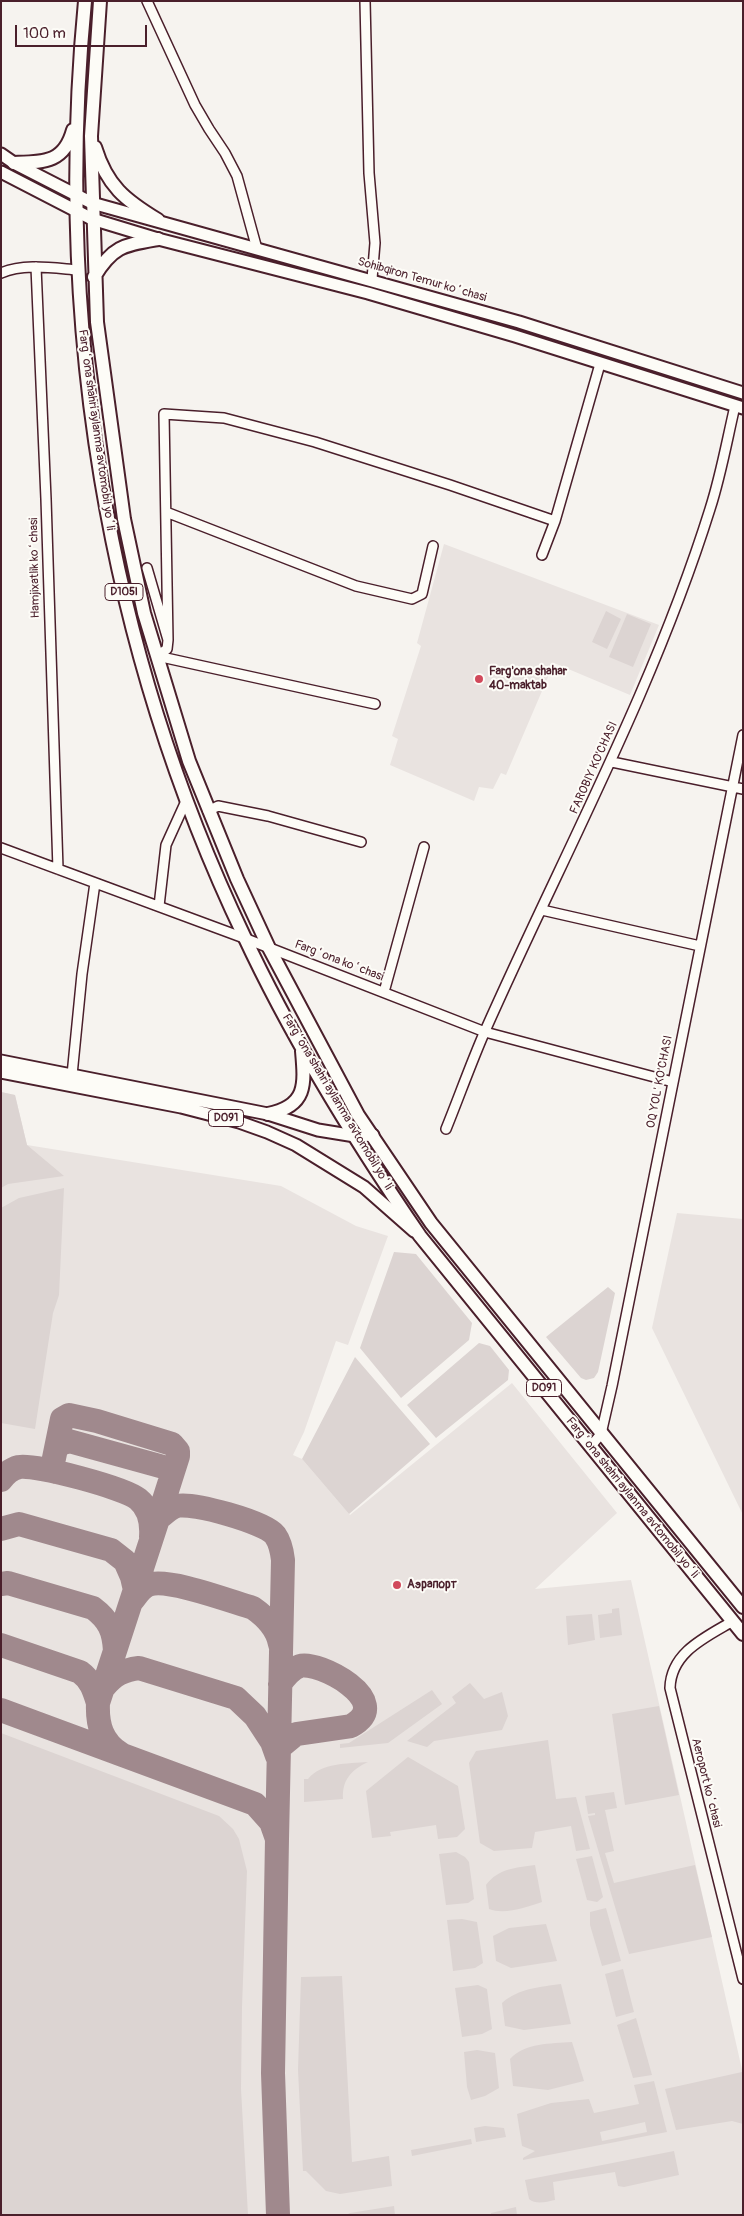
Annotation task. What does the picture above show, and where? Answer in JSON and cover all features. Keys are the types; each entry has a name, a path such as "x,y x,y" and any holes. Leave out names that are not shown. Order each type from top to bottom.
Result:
{"highway":[{"name":"Fargʻona shahri aylanma avtomobil yoʻli","path":"85,1 77,113 76,212 78,270 87,372 108,521 142,661 171,759 186,801 244,938 301,1046 355,1136 420,1236 743,1634"},
{"name":"Fargʻona shahri aylanma avtomobil yoʻli","path":"100,1 91,136 94,277 102,371 132,565 189,761 208,811 269,948 358,1115 373,1135 402,1182 431,1223 743,1607"},
{"path":"14,163 37,162 56,157 69,143 77,113"},
{"path":"91,136 104,172 113,186 135,206 158,220"},
{"path":"94,277 112,252 133,243 158,238"},
{"path":"268,1114 282,1111 298,1100 302,1091 304,1071 301,1046"}],"main road":[{"name":"Sohibqiron Temur koʻchasi","path":"1,154 14,163 92,203 372,279 519,322 743,393"},
{"path":"1,172 92,219 368,293 514,336 739,407"},
{"name":"D091","path":"1,1061 268,1114 318,1130 355,1136 373,1135"},
{"name":"D091","path":"1,1072 181,1107 239,1122 268,1132 296,1145 364,1187 420,1236"}],"street":[{"path":"147,1 195,104 208,129 225,153 236,176 257,249"},
{"path":"365,1 369,173 375,243 372,279"},
{"path":"1,273 8,270 36,267 78,270"},
{"name":"Hamjixatlik koʻchasi","path":"36,267 46,499 58,869"},
{"path":"542,555 555,521 600,364"},
{"name":"FAROBIY KO'CHASI","path":"446,1129 485,1032 612,762 682,588 711,508 739,407"},
{"path":"157,656 167,649 168,640 164,414 224,418 315,442 555,521"},
{"path":"166,512 356,586 412,599 422,594 433,546"},
{"path":"148,568 168,640"},
{"path":"157,656 375,704"},
{"name":"OQ YOL' KO'CHASI","path":"601,1434 743,735"},
{"path":"612,762 743,789"},
{"path":"159,906 166,845 186,801"},
{"path":"208,811 218,806 268,816 361,842"},
{"path":"384,992 424,847"},
{"name":"Fargʻona koʻchasi","path":"1,848 244,938 485,1032 673,1082"},
{"path":"72,1075 82,974 95,883"},
{"path":"542,910 700,946"},
{"path":"591,1446 601,1434"},
{"name":"Aeroport koʻchasi","path":"733,1621 685,1652 674,1666 670,1677 670,1688 743,1979"}],"shaded area":[{"name":"Farg'ona shahar 40-maktab","path":"444,544 659,625 630,695 554,663 506,775 501,773 493,789 479,787 474,801 390,765 398,739 392,736 421,646 417,643"},
{"path":"606,611 621,619 607,649 592,642"},
{"path":"627,614 651,624 633,667 609,657"},
{"path":"1,1092 15,1095 27,1145 281,1186 356,1226 388,1236 348,1345 336,1341 304,1432 293,1455 302,1459 350,1515 512,1383 617,1513 535,1589 631,1580 743,2074 743,2215 1,2215"},
{"path":"1,1092 15,1095 27,1145 64,1176 8,1184 1,1188"},
{"path":"64,1188 59,1295 53,1313 35,1429 1,1423 1,1208 19,1198"},
{"path":"677,1213 743,1219 743,1515 652,1328"},
{"path":"394,1252 416,1254 472,1323 469,1340 401,1398 360,1348"},
{"path":"608,1287 615,1293 598,1372 594,1378 586,1380 581,1378 546,1337"},
{"path":"479,1343 490,1346 509,1370 508,1380 436,1438 407,1405"},
{"path":"355,1357 430,1444 349,1514 302,1459"},
{"path":"619,1608 622,1635 600,1638 598,1615 612,1613 612,1609"},
{"path":"592,1614 595,1640 568,1645 566,1616"},
{"path":"470,1683 484,1699 502,1692 508,1716 502,1730 434,1741 427,1747 407,1741 456,1703 452,1697"},
{"path":"432,1690 442,1704 388,1743 340,1748 340,1744 349,1743"},
{"path":"659,1706 679,1795 625,1805 612,1714"},
{"path":"1,1733 219,1816 233,1829 239,1839 247,1871 241,2089 248,2215 1,2215"},
{"path":"548,1740 556,1799 576,1797 590,1849 576,1851 571,1826 535,1832 532,1848 494,1851 480,1843 469,1763 476,1751"},
{"path":"408,1757 458,1786 465,1829 457,1837 438,1839 436,1825 390,1832 391,1836 372,1838 366,1791"},
{"path":"368,1762 357,1768 349,1776 344,1786 343,1799 304,1802 304,1779 308,1779 320,1769 335,1765"},
{"path":"614,1792 617,1808 605,1810 614,1851 605,1853 614,1883 695,1865 712,1937 629,1954 588,1816 595,1815 595,1813 588,1814 585,1796"},
{"path":"456,1852 465,1857 469,1862 474,1899 468,1903 446,1905 439,1854"},
{"path":"592,1856 603,1897 597,1902 587,1900 576,1859"},
{"path":"535,1865 542,1902 509,1911 489,1909 486,1885 491,1879 508,1870"},
{"path":"606,1908 621,1961 602,1966 590,1925 590,1912"},
{"path":"462,1919 477,1922 483,1963 475,1968 453,1971 447,1920"},
{"path":"546,1924 557,1961 511,1968 496,1961 493,1936 509,1928"},
{"path":"623,1969 634,2012 616,2017 605,1974"},
{"path":"342,1976 352,2162 389,2156 392,2186 340,2194 326,2191 306,2171 303,2171 298,2070 301,1977"},
{"path":"561,1984 571,2024 524,2030 505,2026 502,2003 523,1991"},
{"path":"478,1985 487,1989 492,2029 482,2034 462,2037 455,1988"},
{"path":"636,2018 652,2075 633,2078 617,2025"},
{"path":"572,2042 584,2081 548,2090 513,2086 510,2059 516,2053 539,2045"},
{"path":"477,2050 495,2053 499,2088 485,2096 471,2100 467,2087 464,2052"},
{"path":"742,2072 743,2124 732,2121 676,2130 665,2089"},
{"path":"654,2081 667,2132 523,2160 523,2158 535,2151 522,2146 517,2114 551,2103 589,2099 594,2113 639,2104 634,2085","holes":["645,2122 647,2132 602,2141 600,2132"]},
{"path":"485,2126 504,2128 506,2137 476,2142 474,2128"},
{"path":"471,2139 472,2144 412,2156 411,2150"},
{"path":"674,2151 679,2175 624,2187 618,2186 615,2172 553,2182 555,2200 538,2202 529,2199 525,2180"},
{"path":"394,2206 395,2215 346,2215 350,2213"},
{"path":"516,2207 517,2215 491,2215 491,2213"}],"taxiway":[{"path":"56,1472 53,1463 62,1419 69,1415 97,1421 172,1444 178,1451 178,1456 158,1519"},
{"path":"57,1445 69,1441 167,1468 172,1474"},
{"path":"1,1480 14,1469 28,1467 99,1483 130,1494 138,1499 147,1511 151,1526 151,1537"},
{"path":"1,1710 255,1804 271,1822 277,1839 283,1560 278,1541 269,1530 244,1519 197,1507 177,1506 158,1519 98,1703 98,1719 102,1732 109,1744 121,1754"},
{"path":"1,1529 19,1524 111,1550 125,1561 135,1590"},
{"path":"1,1584 8,1583 93,1608 110,1626 115,1651"},
{"path":"132,1601 146,1586 157,1583 200,1591 253,1608 270,1623 279,1638 280,1644"},
{"path":"1,1645 80,1672 89,1682 98,1703"},
{"path":"279,1748 296,1734 351,1726 363,1716 365,1705 360,1694 349,1684 322,1669 300,1666 286,1676 280,1684"},
{"path":"104,1687 119,1674 139,1668 236,1698 255,1716 272,1742 277,1756"},
{"path":"277,1839 273,2073 278,2215"}],"place":[{"name":"Farg'ona shahar 40-maktab","path":"479,679"},
{"name":"Аэрапорт","path":"397,1585"}]}
